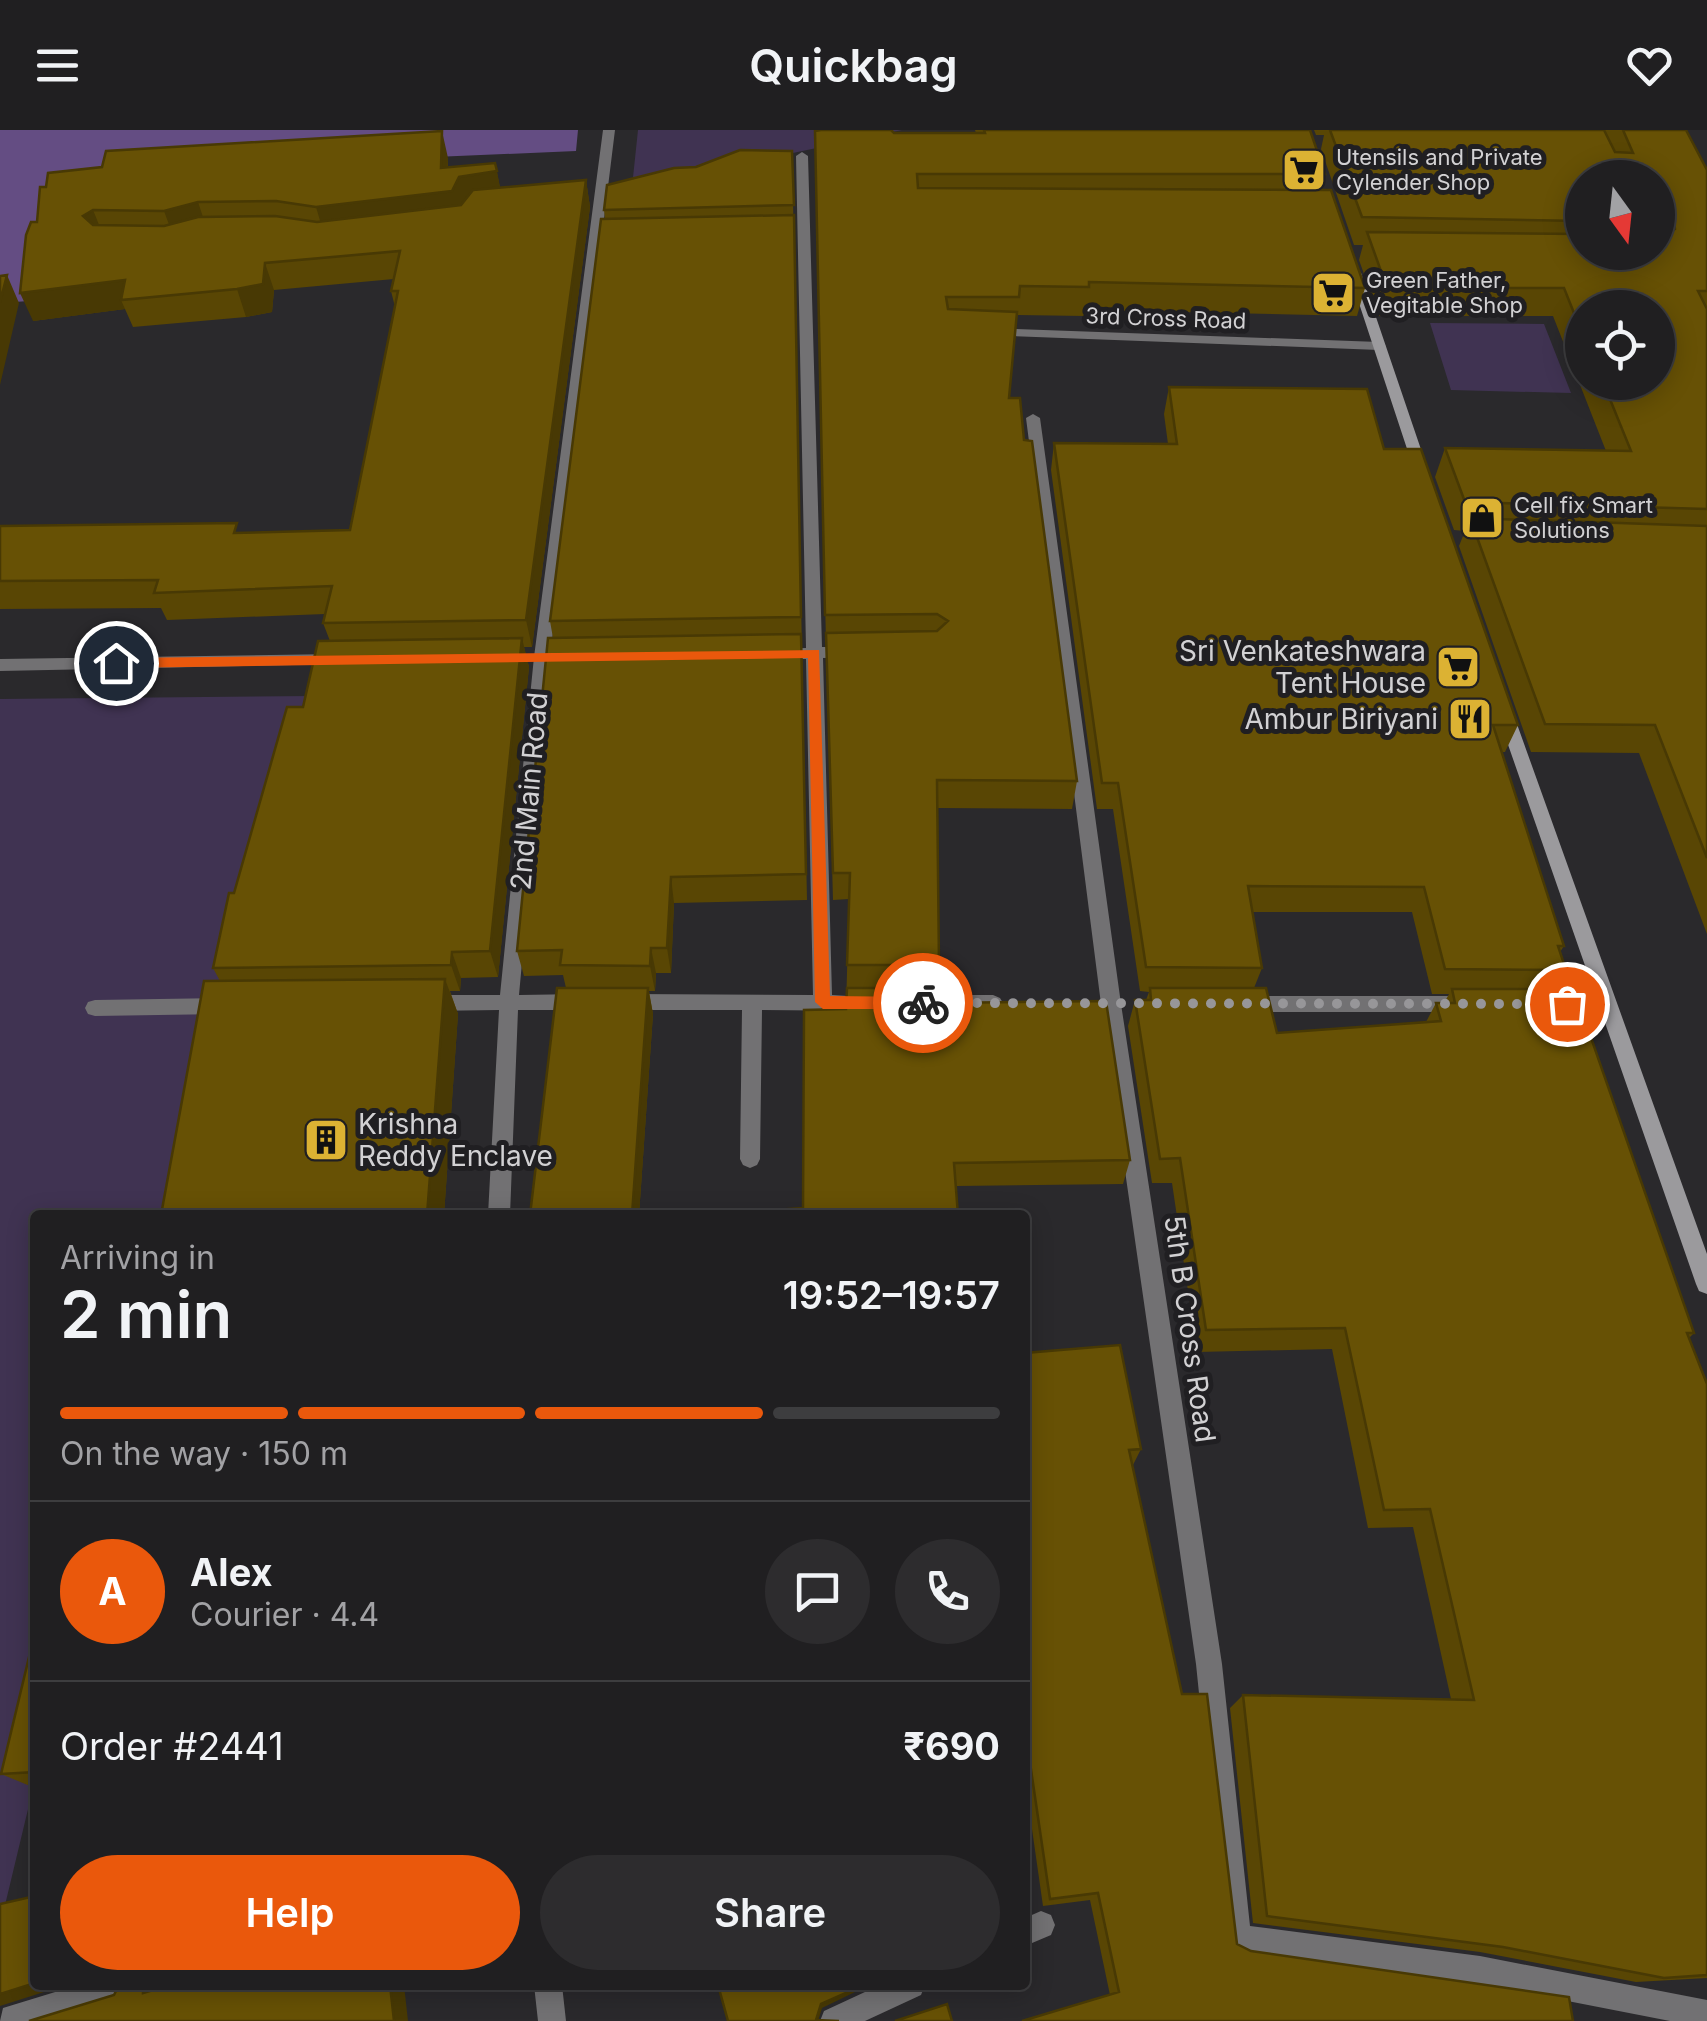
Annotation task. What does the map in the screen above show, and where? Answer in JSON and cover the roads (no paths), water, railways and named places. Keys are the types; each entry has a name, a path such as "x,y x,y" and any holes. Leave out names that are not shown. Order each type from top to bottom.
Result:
{"street":[{"name":"2nd Main Road","path":"499,1210 509,1002 542,657 609,130"},
{"path":"802,156 823,1002"},
{"path":"584,193 603,190"},
{"path":"784,233 803,233"},
{"path":"596,238 615,238"},
{"path":"1348,253 1427,486"},
{"name":"3rd Cross Road","path":"971,331 1379,346"},
{"name":"5th B Cross Road","path":"1033,418 1111,1003 1209,1664 1238,1938 1480,1970 1707,2014"},
{"path":"756,654 866,652"},
{"path":"522,658 561,657"},
{"path":"0,665 348,660"},
{"path":"1496,688 1707,1284"},
{"path":"750,1159 752,1002"},
{"path":"411,1003 1015,1003"},
{"path":"1230,1004 1487,1004"},
{"path":"1526,1004 1605,1004"},
{"path":"95,1008 253,1005"},
{"path":"13,2018 109,1990"},
{"path":"549,1990 552,2021"},
{"path":"834,2021 901,1990"}],"place":[{"name":"Utensils and Private Cylender Shop","path":"1304,170"},
{"name":"Green Father, Vegitable Shop","path":"1333,293"},
{"name":"Cell fix Smart Solutions","path":"1482,518"},
{"name":"Sri Venkateshwara Tent House","path":"1458,667"},
{"name":"Ambur Biriyani","path":"1470,719"},
{"name":"Krishna Reddy Enclave","path":"326,1140"}]}
